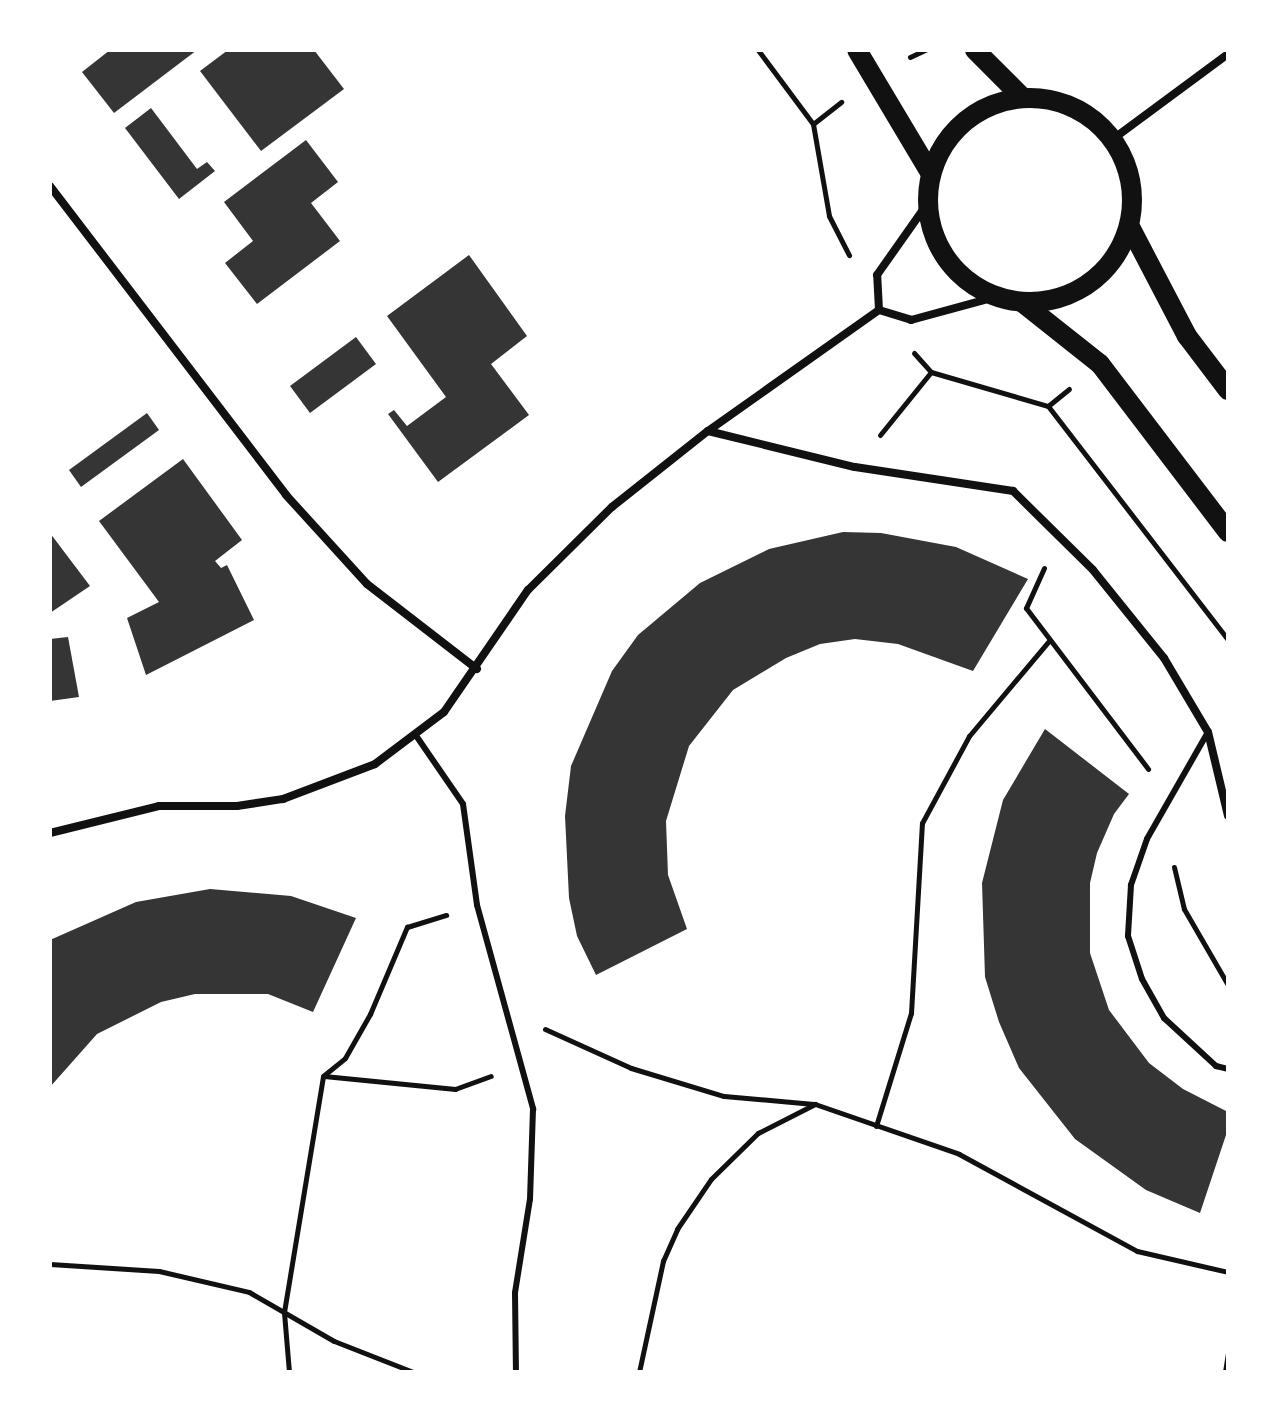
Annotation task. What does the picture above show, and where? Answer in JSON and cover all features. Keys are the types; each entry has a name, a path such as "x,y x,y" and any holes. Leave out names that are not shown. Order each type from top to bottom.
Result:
{"main road":[{"path":"857,50 931,174"},
{"path":"975,50 1023,98"},
{"path":"1023,98 1057,101 1088,115 1113,139 1133,196 1130,227 1115,259 1090,284 1059,299 1023,303 995,297 948,262 933,235 927,204 931,174 944,144 964,121 992,105 1023,98"},
{"path":"1130,227 1187,336 1228,390"},
{"path":"1023,303 1100,364 1228,532"}],"street":[{"path":"1113,139 1228,54"},
{"path":"50,186 286,495 367,584 477,669"},
{"path":"879,310 877,275 927,204"},
{"path":"879,310 911,320 995,297"},
{"path":"50,833 159,806 237,806 283,799 375,764 417,737 477,669 528,590 612,507 708,431 879,310"},
{"path":"708,431 855,467 1013,491 1059,537 1164,658 1208,732 1228,816"}],"lane":[{"path":"1208,732 1163,811 1131,885 1128,936 1142,979 1164,1018 1216,1066 1228,1069"},
{"path":"417,737 463,804 477,905 509,1012 533,1109 530,1199 515,1293 516,1372"}],"path":[{"path":"758,50 813,124 829,216 879,310 931,372 1048,406 1228,640"},
{"path":"902,50 913,59 925,50"},
{"path":"855,467 931,372"},
{"path":"1059,537 1026,608 1048,642 1149,770 1163,811 1184,909 1228,985"},
{"path":"876,1126 911,1013 922,823 969,736 1048,642"},
{"path":"289,1372 284,1312 323,1076 345,1058 370,1014 407,927 477,905"},
{"path":"509,1012 631,1068 724,1096 815,1104 959,1154 1137,1251 1228,1272"},
{"path":"323,1076 455,1089 523,1066"},
{"path":"639,1372 663,1261 677,1229 711,1179 758,1133 815,1104"},
{"path":"50,1264 159,1271 249,1292 334,1341 413,1372"},
{"path":"1225,1372 1228,1352"}],"building":[{"path":"110,50 197,50 114,113 82,72"},
{"path":"228,50 314,50 344,89 261,151 200,71"},
{"path":"151,108 197,169 207,162 215,171 179,199 125,128"},
{"path":"306,140 338,182 311,203 340,241 257,304 225,263 253,241 224,202"},
{"path":"469,255 527,336 491,364 529,415 438,482 388,414 394,410 407,426 446,397 387,316"},
{"path":"356,337 376,364 310,413 290,386"},
{"path":"147,413 159,430 81,487 69,470"},
{"path":"183,459 242,540 215,561 221,568 227,565 254,620 146,675 127,618 159,602 99,521"},
{"path":"843,532 881,533 956,547 1028,579 973,671 898,644 855,639 820,644 786,658 733,690 689,746 666,821 668,875 687,929 596,975 577,936 569,898 565,816 571,766 612,671 638,635 700,583 769,549"},
{"path":"50,533 90,586 50,613"},
{"path":"68,637 79,697 50,701 50,639"},
{"path":"1045,729 1129,794 1114,814 1097,853 1090,883 1090,953 1109,1010 1149,1063 1183,1089 1228,1112 1228,1129 1200,1213 1146,1190 1075,1139 1019,1068 999,1022 985,977 982,883 1003,800"},
{"path":"210,889 291,896 356,918 313,1012 268,994 195,994 161,1002 97,1034 50,1087 50,940 136,902"}]}
